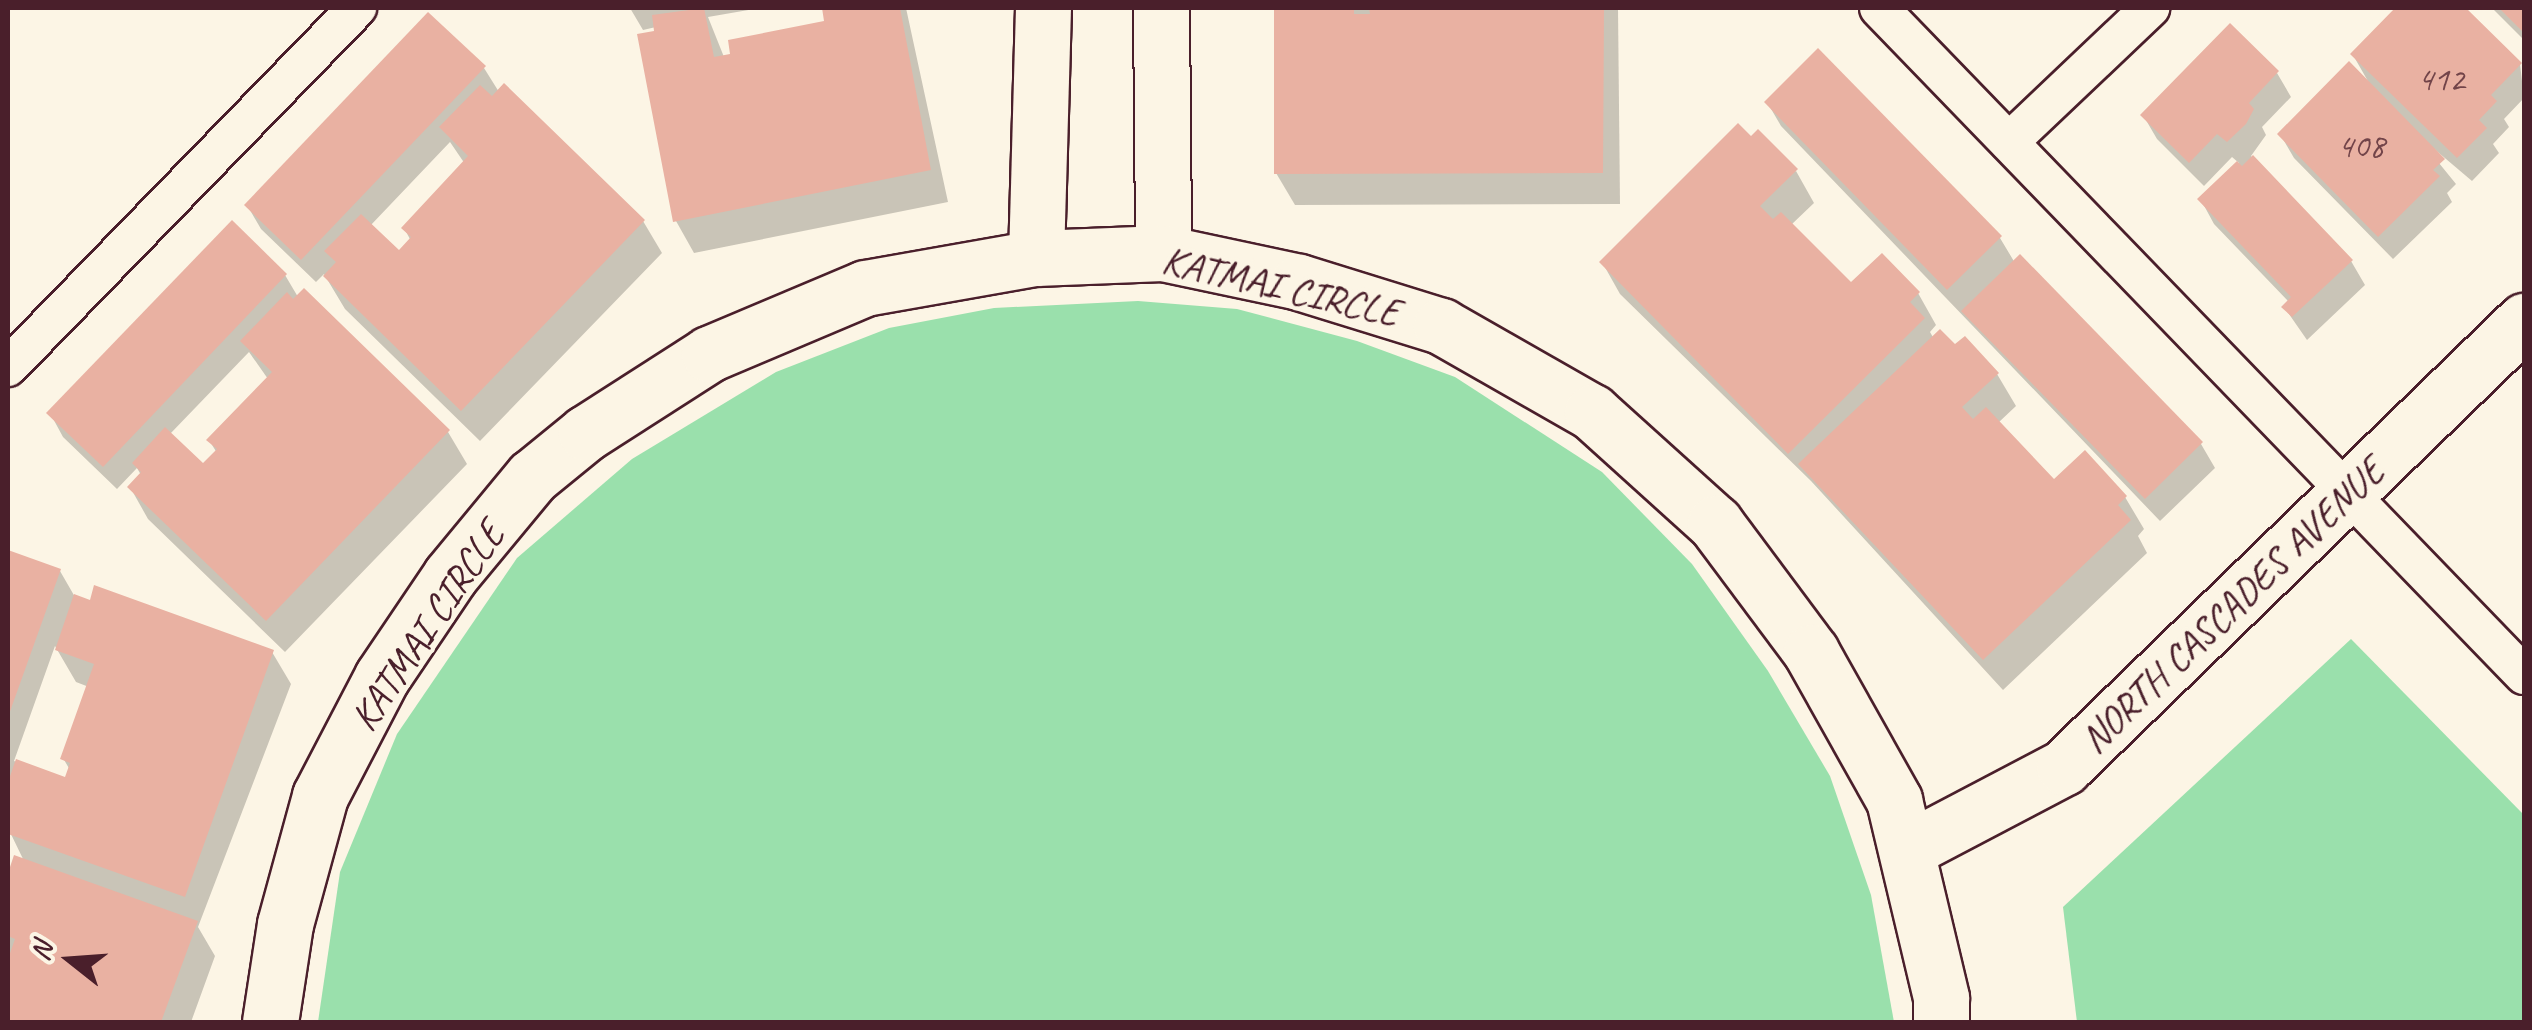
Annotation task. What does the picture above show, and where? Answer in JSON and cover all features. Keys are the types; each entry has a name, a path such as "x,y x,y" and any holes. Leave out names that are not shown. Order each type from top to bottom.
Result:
{"street":[{"path":"1036,258 1043,8"},
{"path":"1160,8 1164,253"},
{"name":"KATMAI CIRCLE","path":"270,1022 285,924 320,796 382,677 450,576 532,478 586,433 709,354 865,288 1036,258 1164,253 1299,282 1442,326 1592,412 1715,522 1811,652 1894,800 1910,848 1941,1022"},
{"name":"NORTH CASCADES AVENUE","path":"1910,848 2064,768 2524,321"}],"lane":[{"path":"8,367 357,8"},
{"path":"1879,8 2524,675"},
{"path":"2009,142 2150,8"}],"green space":[{"path":"1138,301 1237,309 1357,341 1455,377 1602,472 1692,564 1768,671 1830,776 1871,895 1894,1022 318,1022 340,872 397,734 517,558 632,459 776,372 889,328 994,308"},
{"path":"2351,639 2524,815 2524,1022 2077,1022 2063,907"}],"building":[{"path":"704,8 714,57 730,54 728,40 824,21 822,8 900,8 931,170 673,222 637,34 654,31 652,15"},
{"path":"1274,8 1354,8 1354,14 1370,14 1369,8 1604,8 1603,173 1274,174"},
{"path":"2395,8 2466,8 2522,63 2491,95 2497,101 2479,120 2487,128 2457,158 2350,54"},
{"path":"2499,8 2524,8 2524,33"},
{"path":"428,12 486,66 301,260 244,205"},
{"path":"2230,23 2279,71 2249,103 2254,109 2246,124 2227,142 2217,134 2189,163 2140,115"},
{"path":"1818,48 2002,236 1947,290 1764,102"},
{"path":"2349,61 2445,159 2433,170 2440,176 2378,237 2277,134"},
{"path":"504,83 645,220 461,411 323,276 336,262 324,251 361,214 399,250 411,237 401,228 468,156 439,127 480,85 492,96"},
{"path":"1738,123 1751,136 1758,129 1798,169 1760,206 1773,219 1781,212 1851,282 1882,253 1920,292 1910,302 1925,318 1788,454 1599,262"},
{"path":"2253,155 2353,260 2292,317 2281,307 2291,297 2197,199 2237,161 2242,166"},
{"path":"232,220 287,274 103,467 46,413"},
{"path":"2020,254 2203,442 2145,499 1961,311"},
{"path":"304,288 450,430 266,621 127,487 141,472 132,463 165,427 203,463 217,449 206,440 272,372 240,341 287,292 293,299"},
{"path":"1940,329 1955,344 1965,336 1999,373 1962,407 1973,419 1986,407 2054,479 2085,450 2127,496 2118,505 2131,520 1983,660 1798,464"},
{"path":"8,550 61,569 8,717"},
{"path":"94,585 274,650 185,897 8,834 8,782 16,759 65,777 70,763 60,759 94,664 55,650 74,594 90,600"},
{"path":"14,855 198,921 161,1022 8,1022 8,959 15,939 8,936 8,873"}]}
